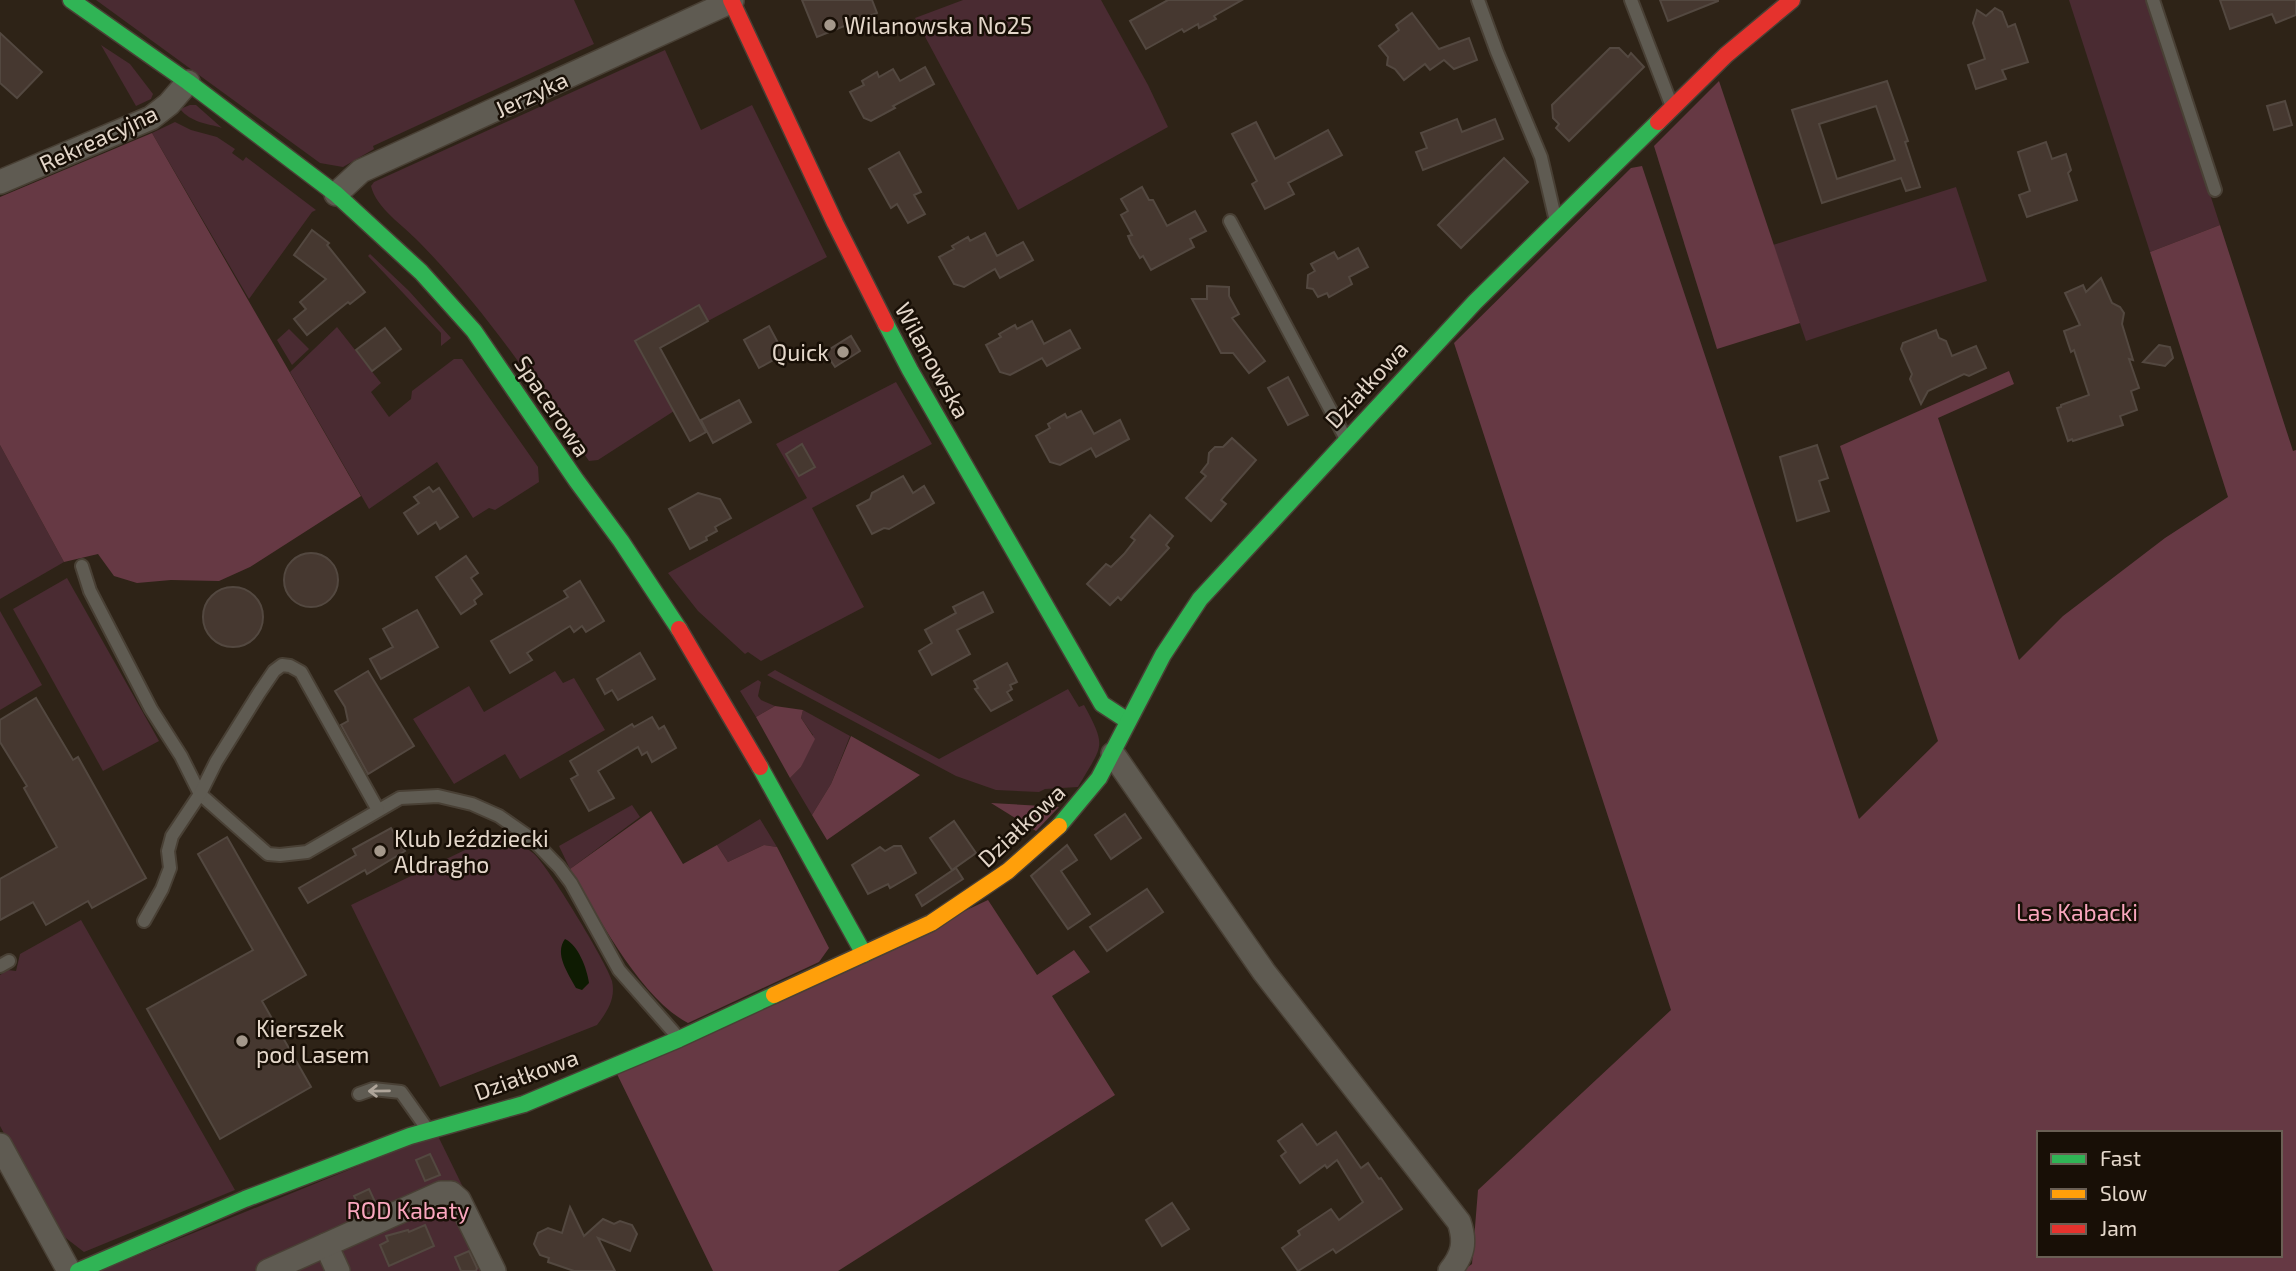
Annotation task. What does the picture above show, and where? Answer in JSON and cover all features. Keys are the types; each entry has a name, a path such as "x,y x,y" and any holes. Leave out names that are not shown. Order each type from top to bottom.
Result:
{"street":[{"name":"Spacerowa","path":"71,0 187,82 336,194 421,272 474,331 664,606 746,741 864,954"},
{"name":"Działkowa","path":"78,1271 245,1199 428,1131 524,1104 679,1039 931,923 967,903 1062,823 1086,796 1113,754 1166,647 1200,599 1346,439 1475,302 1672,107 1726,55 1792,0"},
{"name":"Jerzyka","path":"336,194 361,172 732,1"},
{"name":"Wilanowska","path":"732,1 835,223 910,370 1102,705 1128,721"},
{"name":"Rekreacyjna","path":"0,183 151,118 169,104 187,82"},
{"path":"1113,754 1264,972 1459,1222 1464,1235 1464,1246 1461,1256 1450,1271"},
{"path":"0,1145 69,1271"},
{"path":"268,1271 441,1193 451,1193 459,1200 494,1271"},
{"path":"326,1245 338,1271"}],"lane":[{"path":"1478,0 1541,157 1557,221"},
{"path":"1631,0 1672,107"},
{"path":"2153,0 2215,190"},
{"path":"1230,221 1346,439"},
{"path":"82,566 96,603 151,709 181,756 200,794 268,854 307,852 400,798 438,796 472,803 499,816 532,839 571,883 619,970 679,1039"},
{"path":"144,921 170,868 168,851 172,836 274,671 282,666 290,666 300,672 378,810"},
{"path":"359,1094 373,1089 401,1092 428,1131"}],"green space":[{"path":"96,0 574,0 594,44 373,146 374,149 343,167 320,163"},
{"path":"963,0 1101,0 1168,127 1018,210 915,18"},
{"path":"2069,0 2147,0 2220,225 2150,252"},
{"path":"101,45 130,64 153,94 151,99 136,106"},
{"path":"665,50 701,130 752,105 827,257 708,321 698,305 636,340 674,411 598,460 589,461 487,320 443,267 384,209 371,186 374,182"},
{"path":"1719,81 1800,323 1717,349 1654,146"},
{"path":"196,105 222,128 194,120 180,109"},
{"path":"175,122 191,130 217,137 235,149 232,153 243,161 246,157 316,210 249,299 152,133"},
{"path":"152,133 361,496 250,567 219,581 171,580 137,583 114,576 98,554 64,562 0,445 0,197"},
{"name":"Las Kabacki","path":"1642,166 1859,819 1938,741 1840,446 2009,371 2014,384 1938,418 2019,660 2063,616 2165,538 2228,497 2150,252 2220,225 2293,451 2296,450 2296,1271 1462,1271 1472,1264 1478,1190 1671,1010 1454,343 1631,168"},
{"path":"1956,187 1987,281 1806,341 1773,245"},
{"path":"370,254 409,291 451,338 441,346 441,333 368,256"},
{"path":"337,327 381,383 371,392 389,417 411,399 412,391 454,359 462,359 538,467 539,482 495,510 489,508 473,518 437,462 369,509 290,372"},
{"path":"289,329 309,349 292,365 277,340"},
{"path":"896,382 932,444 812,508 864,607 761,661 748,652 745,654 698,611 668,573 807,498 776,444"},
{"path":"0,445 64,562 0,599"},
{"path":"67,578 159,741 103,771 13,609"},
{"path":"0,611 42,685 0,710"},
{"path":"775,670 939,759 1068,689 1079,707 1084,705 1097,730 1099,747 1078,787 1045,789 1039,792 996,790 956,776 767,675"},
{"path":"555,671 563,683 574,678 605,730 520,779 505,754 454,784 413,719 469,686 484,712"},
{"path":"758,680 761,682 758,696 775,706 756,717 740,691"},
{"path":"775,706 803,710 801,718 815,739 801,767 790,778 756,717"},
{"path":"803,710 850,736 831,784 812,815 790,778 801,767 813,735 801,718"},
{"path":"851,736 920,775 827,840 812,815 831,784"},
{"path":"991,803 1059,807 1036,831"},
{"path":"632,805 640,817 570,869 559,846"},
{"path":"651,811 683,864 717,845 728,862 764,845 777,847 829,948 819,962 688,1023 670,1011 637,976 570,869"},
{"path":"760,819 777,847 764,845 728,862 717,845"},
{"path":"494,836 515,842 529,850 551,875 608,971 613,988 612,999 597,1025 440,1087 351,905"},
{"path":"988,900 1037,975 1074,950 1090,972 1052,996 1115,1095 838,1271 713,1271 617,1074"},
{"path":"81,920 235,1190 84,1252 58,1232 0,1126 0,975 8,970 16,971 20,954"},
{"name":"ROD Kabaty","path":"437,1134 504,1271 100,1271"}],"shaded area":[{"path":"565,939 578,952 586,971 589,983 582,990 576,988 563,964 561,951"}],"building":[{"name":"Wilanowska No25","path":"802,0 872,0 877,13 817,37"},
{"path":"1168,0 1242,0 1199,28 1198,24 1184,32 1182,29 1146,49 1130,21"},
{"path":"1660,0 1718,0 1718,1 1668,21"},
{"path":"2220,0 2296,0 2296,15 2276,23 2272,14 2230,29"},
{"path":"1995,8 2002,12 2008,27 2015,24 2028,62 2002,70 2006,79 1976,89 1968,65 1985,59 1973,23 1977,10 1986,16"},
{"path":"1412,13 1439,49 1469,38 1477,60 1454,69 1444,60 1430,70 1425,64 1404,80 1395,69 1387,65 1388,57 1379,46 1399,30 1396,25"},
{"path":"0,33 42,72 17,98 0,83"},
{"path":"1610,48 1619,48 1628,57 1631,53 1644,67 1569,141 1556,128 1559,124 1553,118 1552,105"},
{"path":"925,67 934,84 871,121 864,118 850,92 864,85 862,81 877,72 879,77 893,69 900,81"},
{"path":"1887,81 1908,141 1905,142 1920,187 1906,191 1901,178 1822,203 1792,110","holes":["1876,106 1895,160 1837,179 1819,124"]},
{"path":"2285,101 2292,125 2274,130 2267,106"},
{"path":"1457,119 1462,132 1495,119 1503,139 1423,170 1416,152 1427,148 1421,133"},
{"path":"1256,122 1275,159 1328,130 1342,155 1288,183 1294,194 1265,209 1252,184 1257,181 1232,134"},
{"path":"2046,142 2052,159 2066,154 2071,170 2068,173 2077,200 2027,217 2019,195 2030,191 2018,152"},
{"path":"899,152 921,192 914,195 925,214 908,223 897,204 891,208 869,169"},
{"path":"1504,158 1528,182 1461,248 1438,225"},
{"path":"1142,187 1149,200 1153,200 1167,226 1195,211 1206,231 1190,239 1194,247 1151,270 1131,243 1128,236 1132,235 1121,215 1128,211 1121,199"},
{"path":"312,230 329,243 327,245 365,292 307,335 294,319 306,309 300,302 326,279 294,255"},
{"path":"985,233 997,256 1023,242 1033,260 1000,278 995,269 964,287 954,284 939,257 968,237 970,241"},
{"path":"1358,248 1368,267 1349,277 1352,284 1329,297 1327,293 1318,297 1313,289 1307,288 1308,275 1315,271 1311,264 1334,252 1338,259"},
{"path":"2101,278 2112,303 2124,313 2122,324 2133,360 2129,359 2139,388 2131,391 2137,410 2120,416 2123,425 2068,441 2057,408 2089,395 2074,350 2071,352 2064,331 2080,325 2065,293 2083,285 2086,292"},
{"path":"1207,286 1229,287 1229,296 1239,314 1232,318 1265,361 1249,373 1233,353 1221,353 1192,299 1207,299"},
{"path":"699,305 708,321 660,348 706,432 690,441 635,341"},
{"path":"1032,321 1044,344 1070,330 1080,348 1047,366 1042,358 1010,375 1000,372 986,345 1015,325 1017,329"},
{"path":"769,326 784,354 759,368 744,340"},
{"path":"385,328 401,349 372,371 356,350"},
{"path":"1936,330 1939,338 1946,341 1952,356 1976,346 1986,368 1969,376 1964,374 1928,391 1921,404 1901,349 1903,343"},
{"name":"Quick","path":"851,336 860,351 835,367 825,352"},
{"path":"2159,345 2170,347 2173,358 2165,366 2143,362"},
{"path":"1288,377 1308,415 1288,425 1268,388"},
{"path":"739,400 751,422 713,443 701,420"},
{"path":"1081,411 1094,434 1120,420 1129,439 1096,457 1091,448 1060,465 1050,462 1036,436 1050,428 1048,424 1065,414 1067,418"},
{"path":"1232,438 1256,460 1221,500 1226,504 1211,521 1186,498 1206,476 1201,472 1208,463 1209,453 1215,447 1223,447"},
{"path":"802,444 815,467 799,476 786,454"},
{"path":"1817,445 1828,478 1819,481 1829,511 1797,521 1780,457"},
{"path":"903,476 913,493 924,486 934,503 889,529 884,528 872,534 857,506 870,499 872,493"},
{"path":"429,487 433,492 439,488 458,517 440,529 436,522 418,534 404,513 419,503 414,497"},
{"path":"698,493 720,499 731,518 715,527 717,531 706,537 707,540 690,549 669,509"},
{"path":"1150,515 1173,536 1166,545 1169,548 1121,600 1118,597 1110,605 1087,584 1106,564 1111,567 1124,554 1135,540 1131,537"},
{"path":"311,553 330,561 338,580 330,599 311,607 292,599 284,580 292,561"},
{"path":"466,556 478,573 471,578 482,594 474,600 476,604 461,614 436,577"},
{"path":"580,581 604,621 586,632 582,626 574,632 570,626 527,653 532,660 510,673 491,641 568,597 564,591"},
{"path":"233,587 254,596 263,617 254,638 233,647 212,638 203,617 212,596"},
{"path":"983,592 993,612 957,630 970,654 932,675 919,651 932,643 925,630 956,613 953,607"},
{"path":"417,610 438,647 381,679 370,659 393,647 383,629"},
{"path":"640,653 655,679 618,700 612,690 605,694 597,679"},
{"path":"1007,663 1017,682 1010,685 1012,689 1007,692 1012,700 991,711 975,689 978,688 974,681"},
{"path":"368,671 414,746 368,774 341,725 348,721 345,707 335,691"},
{"path":"36,698 73,760 78,757 146,878 92,908 88,901 46,925 33,902 0,920 0,879 57,847 24,788 27,786 0,742 0,720"},
{"path":"652,717 659,729 664,726 676,748 652,762 647,752 642,755 638,747 598,771 614,798 589,811 571,779 578,775 570,761 632,724 634,727"},
{"path":"1125,814 1141,838 1111,859 1095,835"},
{"path":"954,821 976,853 952,870 930,838"},
{"path":"391,828 405,851 367,874 365,870 308,903 299,888 356,855 353,849"},
{"path":"227,837 306,975 262,1001 311,1087 220,1139 147,1009 253,950 198,854"},
{"path":"1067,845 1077,860 1061,871 1090,914 1068,929 1031,876"},
{"path":"901,846 916,873 890,888 888,884 868,894 852,865 880,847 885,851"},
{"path":"956,868 963,879 922,906 916,895"},
{"path":"1147,889 1163,912 1107,951 1090,927"},
{"path":"1302,1124 1317,1145 1336,1132 1361,1168 1368,1163 1402,1209 1336,1253 1333,1249 1298,1271 1282,1248 1300,1235 1298,1231 1331,1209 1339,1220 1363,1202 1337,1160 1300,1183 1281,1156 1286,1152 1278,1141"},
{"path":"430,1154 440,1175 425,1181 416,1160"},
{"path":"369,1189 376,1204 361,1210 354,1196"},
{"path":"1172,1203 1189,1229 1162,1246 1146,1220"},
{"path":"570,1207 584,1236 603,1219 614,1224 620,1221 632,1225 637,1234 630,1251 598,1238 615,1271 574,1271 548,1262 549,1258 540,1255 534,1244 538,1233 548,1228 562,1233"},
{"path":"425,1225 434,1246 389,1266 380,1245 388,1241 386,1236 408,1230 409,1232"},
{"path":"469,1251 476,1271 461,1271 455,1257"}],"traffic: fast":[{"path":"71,0 188,82 336,194 421,272 474,331 679,629"},
{"path":"1059,826 1099,778 1163,655 1200,599 1475,302 1658,122"},
{"path":"886,324 1102,704 1128,721"},
{"path":"760,767 864,954"},
{"path":"78,1271 245,1199 410,1136 524,1104 679,1039 774,995"}],"traffic: slow":[{"path":"774,995 931,923 1008,871 1059,826"}],"traffic: jam":[{"path":"731,0 835,223 886,324"},
{"path":"1658,122 1726,55 1792,0"},
{"path":"679,629 760,767"}],"place":[{"name":"Wilanowska No25","path":"830,25"},
{"name":"Quick","path":"843,352"},
{"name":"Klub Jeździecki Aldragho","path":"380,851"},
{"name":"Kierszek pod Lasem","path":"242,1041"}]}
